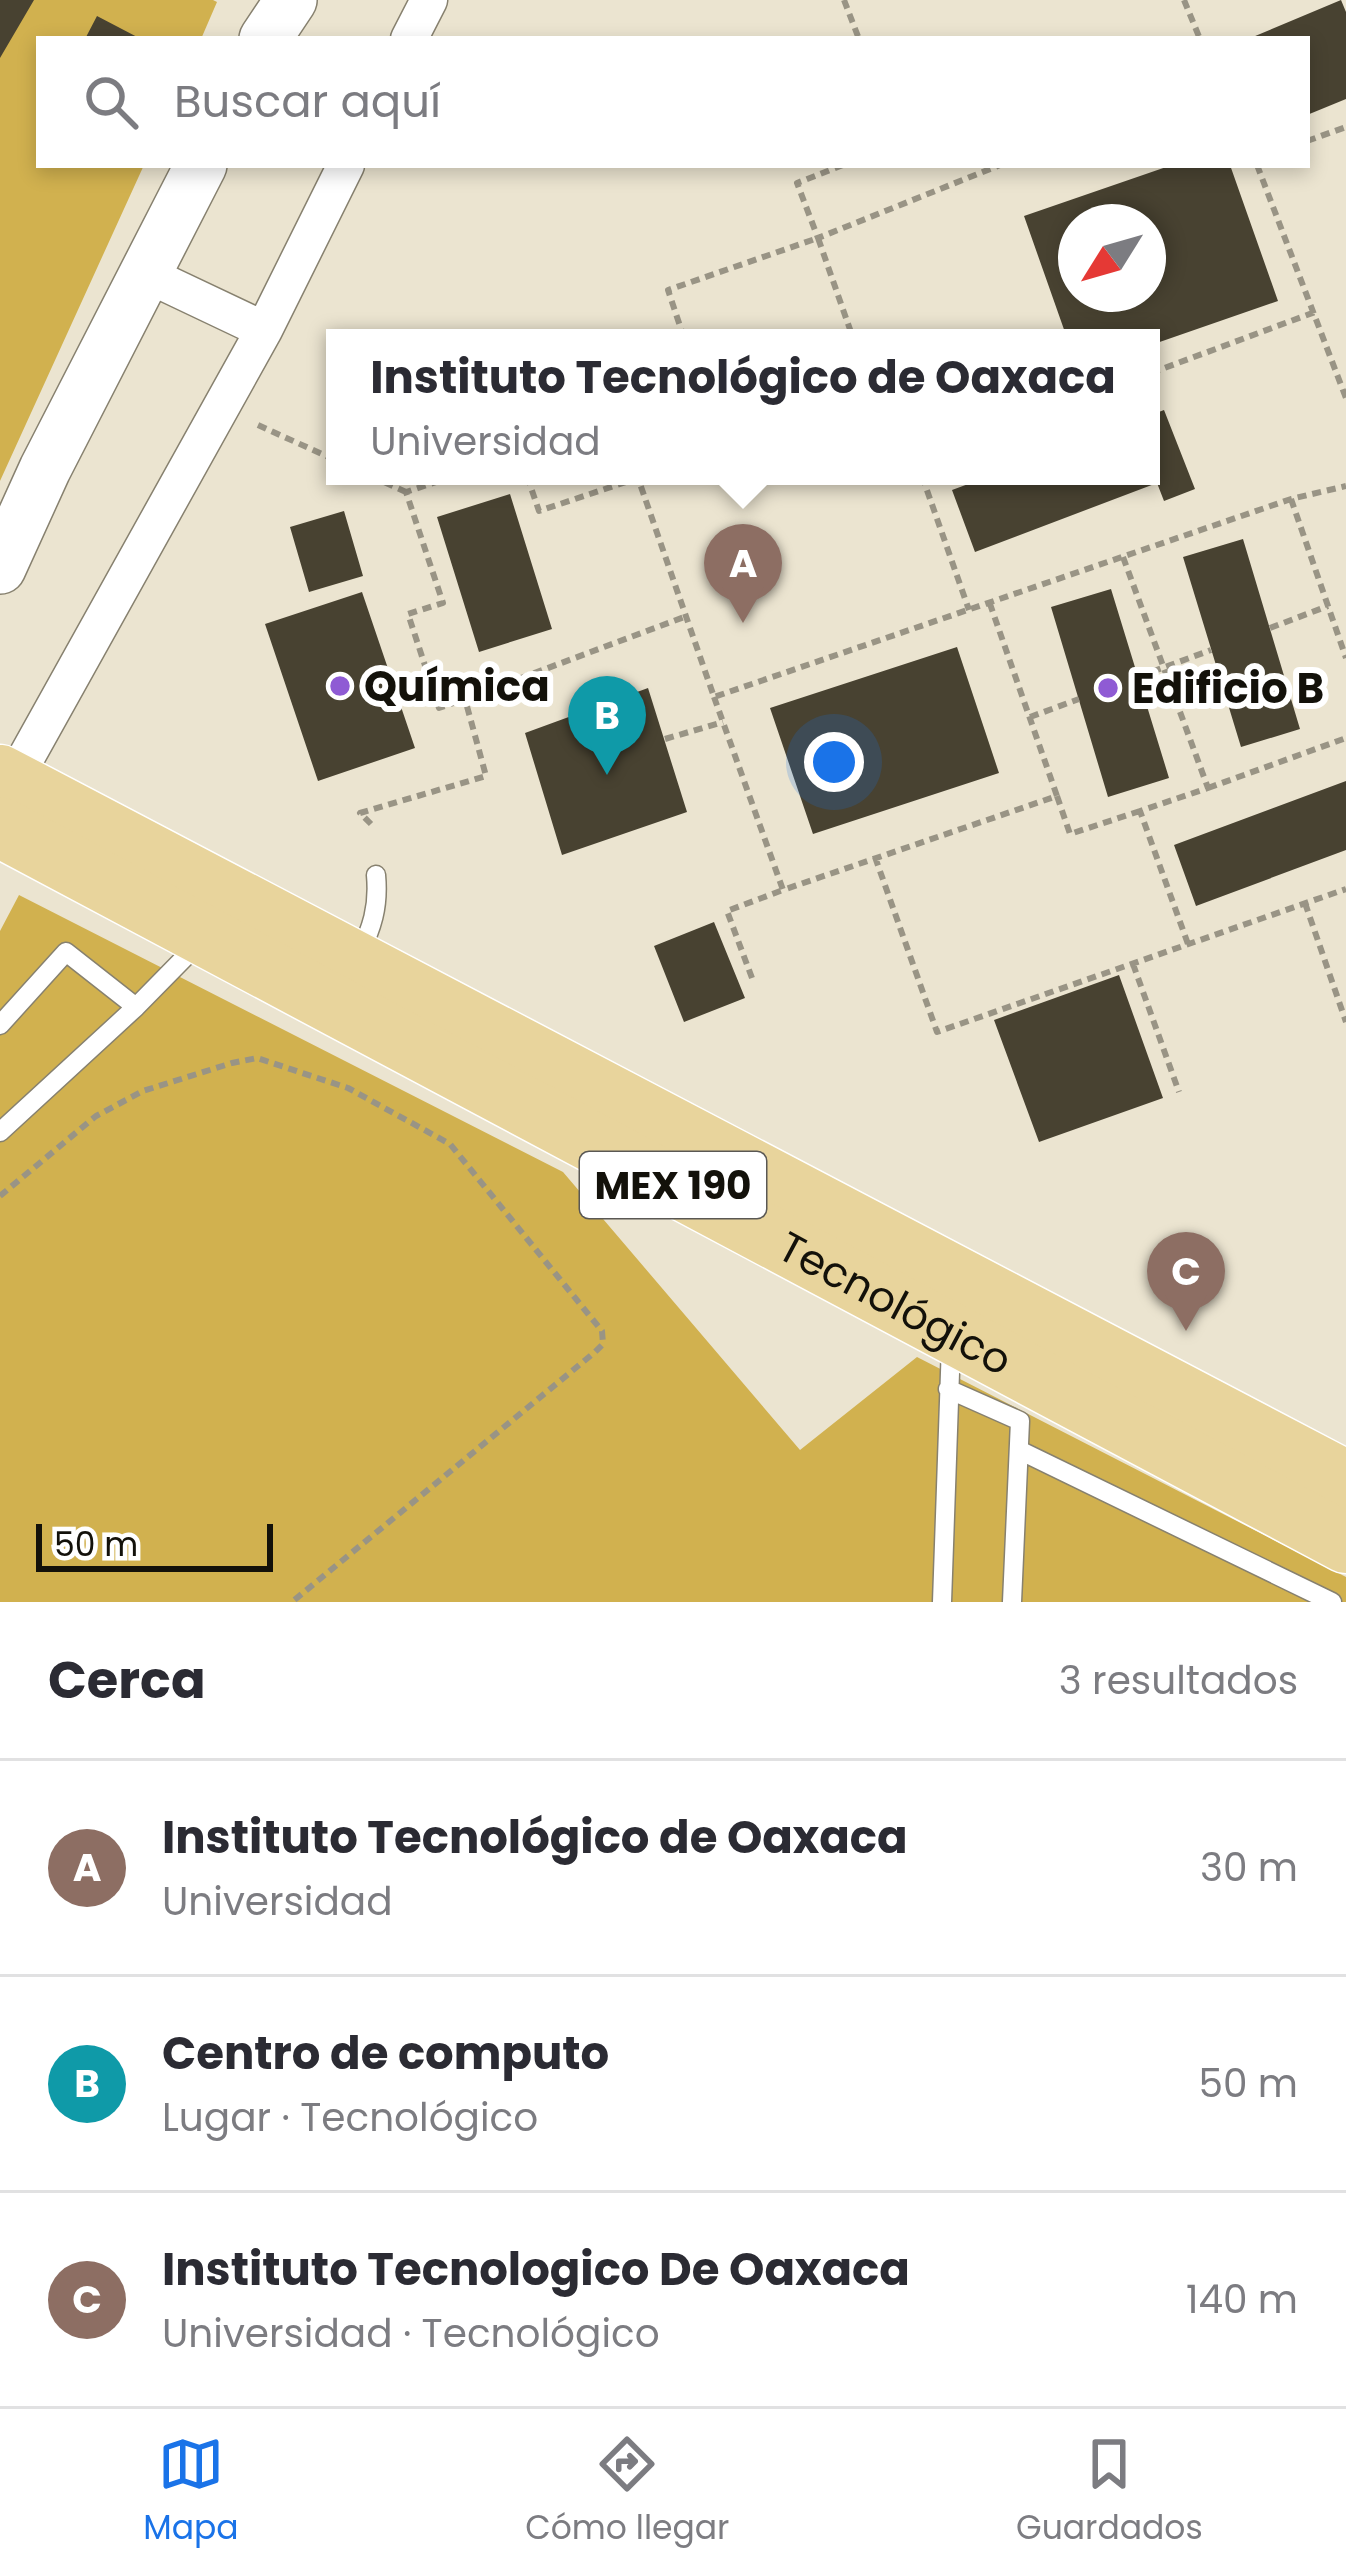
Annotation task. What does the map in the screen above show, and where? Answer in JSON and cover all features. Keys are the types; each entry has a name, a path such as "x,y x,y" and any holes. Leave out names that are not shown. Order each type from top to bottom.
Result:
{"main road":[{"path":"0,568 45,469 199,168"},
{"name":"Tecnológico","path":"4,794 206,936 467,1048 1073,1368 1346,1543"},
{"name":"Tecnológico","path":"4,794 356,963 467,1048 950,1361 1073,1368 1346,1481"}],"street":[{"path":"411,36 429,0"},
{"path":"4,794 264,329 344,168"},
{"path":"146,274 264,329"}],"lane":[{"path":"356,963 374,922 376,875"},
{"path":"0,1132 206,936"},
{"path":"0,1025 66,952 136,1007"},
{"path":"950,1361 1020,1421 1012,1602"},
{"path":"942,1602 950,1361"},
{"path":"1019,1450 1331,1602"}],"path":[{"path":"844,0 858,36"},
{"path":"1184,0 1199,36"},
{"path":"1310,140 1346,127"},
{"path":"834,168 797,183 850,329"},
{"path":"681,329 668,290 818,238 993,168"},
{"path":"1257,168 1346,398"},
{"path":"1160,370 1315,312"},
{"path":"258,425 326,456"},
{"path":"391,485 406,492 427,485"},
{"path":"530,485 539,511 617,485"},
{"path":"644,485 783,890"},
{"path":"925,485 969,610"},
{"path":"714,697 1291,499 1346,486"},
{"path":"406,492 443,603 408,614 439,708 687,616"},
{"path":"1291,499 1346,658"},
{"path":"1123,557 1208,788"},
{"path":"990,602 1070,834 1346,738"},
{"path":"1270,628 1328,606"},
{"path":"1138,677 1211,650"},
{"path":"371,824 360,813 486,776 465,699"},
{"path":"1030,717 1079,699"},
{"path":"665,739 723,722"},
{"path":"752,978 727,911 1057,796"},
{"path":"1140,812 1189,944"},
{"path":"875,857 937,1032 1346,889"},
{"path":"1305,903 1346,1022"},
{"path":"1133,964 1180,1092"},
{"path":"0,1196 96,1115 143,1091 256,1058 348,1088 450,1144 602,1330 603,1344 595,1352 292,1602"}],"shaded area":[{"path":"0,0 213,0 217,2 202,36 36,36 36,168 143,168 0,481"},
{"path":"19,895 563,1172 800,1450 917,1357 1346,1577 1346,1602 0,1602 0,931"}],"building":[{"path":"0,0 34,0 0,58"},
{"path":"1341,0 1346,12 1346,99 1310,114 1310,36 1255,36"},
{"path":"97,16 135,36 87,36"},
{"path":"1163,168 1231,168 1278,301 1160,342 1160,329 1064,329 1024,216 1058,204 1058,312 1166,312 1166,204 1059,204"},
{"path":"1164,410 1195,489 1164,501 1158,485 1160,412"},
{"path":"966,485 1152,485 975,552 952,490"},
{"path":"510,494 552,629 479,652 437,517"},
{"path":"344,511 363,576 309,592 290,527"},
{"path":"1243,539 1300,729 1241,747 1183,557"},
{"name":"Edificio B","path":"1111,589 1169,778 1108,797 1051,607"},
{"name":"Química","path":"362,592 415,748 318,781 265,624"},
{"path":"957,647 999,773 813,834 770,708"},
{"path":"648,688 687,812 562,855 525,733"},
{"path":"1346,781 1346,850 1196,906 1174,845"},
{"path":"714,922 745,998 684,1022 654,946"},
{"path":"1119,975 1163,1098 1039,1142 994,1020"}],"place":[{"name":"Instituto Tecnológico de Oaxaca","path":"743,623"},
{"name":"Química","path":"340,686"},
{"name":"Edificio B","path":"1108,688"},
{"name":"Centro de computo","path":"607,775"},
{"name":"Instituto Tecnologico De Oaxaca","path":"1186,1331"}]}
